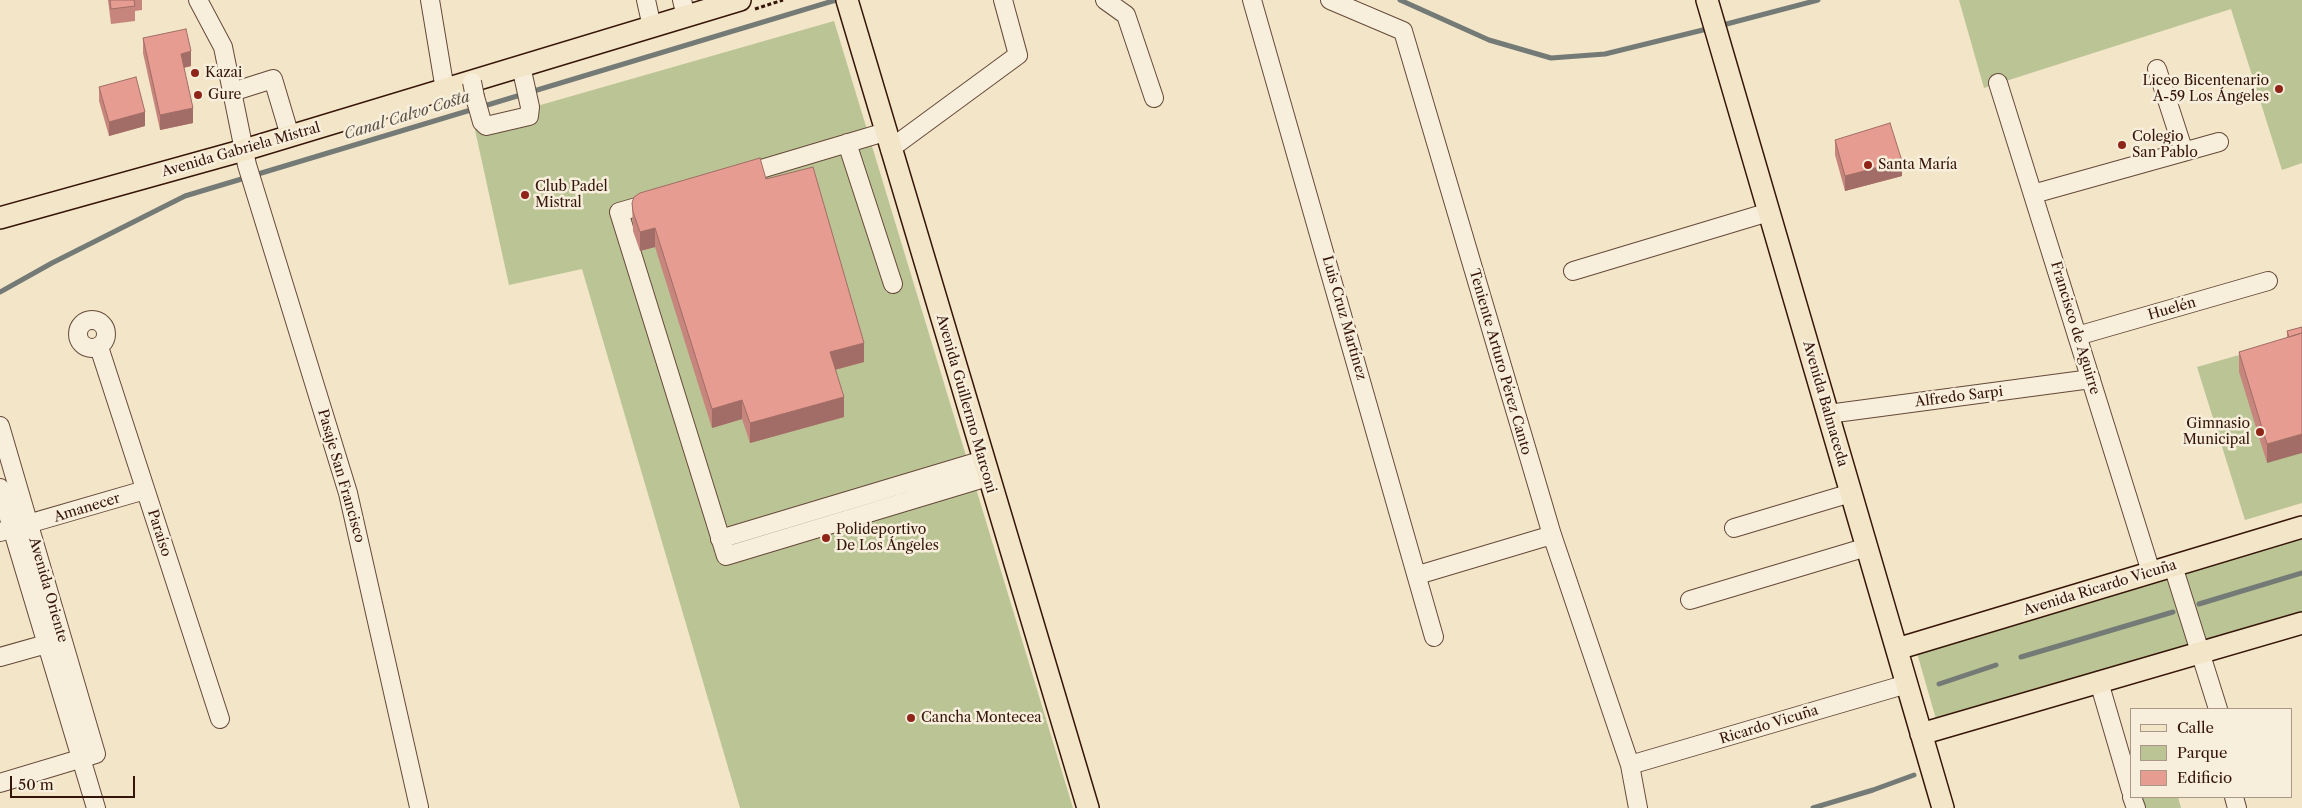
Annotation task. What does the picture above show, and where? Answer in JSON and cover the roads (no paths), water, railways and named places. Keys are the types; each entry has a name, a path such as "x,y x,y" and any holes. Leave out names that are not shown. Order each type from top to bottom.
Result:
{"main road":[{"name":"Avenida Gabriela Mistral","path":"0,218 245,157 290,136 445,90 473,89 523,74 652,27 684,8 740,0"},
{"name":"Avenida Balmaceda","path":"1706,0 1943,808"},
{"name":"Avenida Guillermo Marconi","path":"848,3 985,469 1088,808"},
{"name":"Avenida Ricardo Vicuña","path":"1897,648 2302,527"},
{"path":"1921,734 2302,623"}],"street":[{"name":"Pasaje San Francisco","path":"198,0 223,47 245,157 348,493 419,807"},
{"path":"430,0 445,90"},
{"path":"646,0 652,27"},
{"path":"724,180 848,143 888,140 1018,55 1003,0"},
{"path":"1105,0 1126,15 1154,98"},
{"name":"Luis Cruz Martínez","path":"1252,0 1418,575 1434,637"},
{"name":"Teniente Arturo Pérez Canto","path":"1330,0 1403,31 1552,534 1630,765 1638,808"},
{"path":"2157,68 2184,152"},
{"path":"473,89 482,122 486,126 529,116 531,110 523,74"},
{"path":"232,92 273,79 290,136"},
{"name":"Francisco de Aguirre","path":"1998,84 2151,572"},
{"path":"2033,194 2219,142"},
{"path":"848,143 893,284"},
{"path":"667,198 619,212 726,556 985,469"},
{"path":"1573,271 1768,212"},
{"name":"Huelén","path":"2077,336 2268,281"},
{"name":"Paraíso","path":"99,347 220,719"},
{"name":"Alfredo Sarpi","path":"1828,414 2091,379"},
{"name":"Avenida Oriente","path":"0,426 14,529"},
{"name":"Avenida Oriente","path":"0,488 54,641 88,757 96,808"},
{"name":"Amanecer","path":"14,529 145,490"},
{"path":"1734,528 1851,493"},
{"path":"1418,575 1552,534"},
{"path":"1690,600 1867,547"},
{"path":"2173,566 2202,652 2218,708"},
{"path":"0,656 54,641"},
{"path":"2099,682 2130,788"},
{"name":"Ricardo Vicuña","path":"1630,765 1907,684"},
{"path":"0,783 88,757"}],"waterway":[{"name":"Canal Calvo Costa","path":"0,292 52,263 185,196 836,0"},
{"name":"Canal Calvo Costa","path":"1400,0 1489,40 1551,58 1605,54 1711,28"},
{"name":"Canal Calvo Costa","path":"1719,26 1818,0"},
{"path":"2199,604 2302,573"},
{"path":"2021,657 2173,612"},
{"path":"1939,684 1996,665"},
{"path":"1813,808 1873,790 1914,775"}],"place":[{"name":"Kazai","path":"195,73"},
{"name":"Liceo Bicentenario A-59 Los Ángeles","path":"2279,89"},
{"name":"Gure","path":"198,95"},
{"name":"Colegio San Pablo","path":"2122,145"},
{"name":"Santa María","path":"1868,165"},
{"name":"Club Padel Mistral","path":"525,195"},
{"name":"Gimnasio Municipal","path":"2260,432"},
{"name":"Polideportivo De Los Ángeles","path":"826,538"},
{"name":"Cancha Montecea","path":"911,718"}]}
